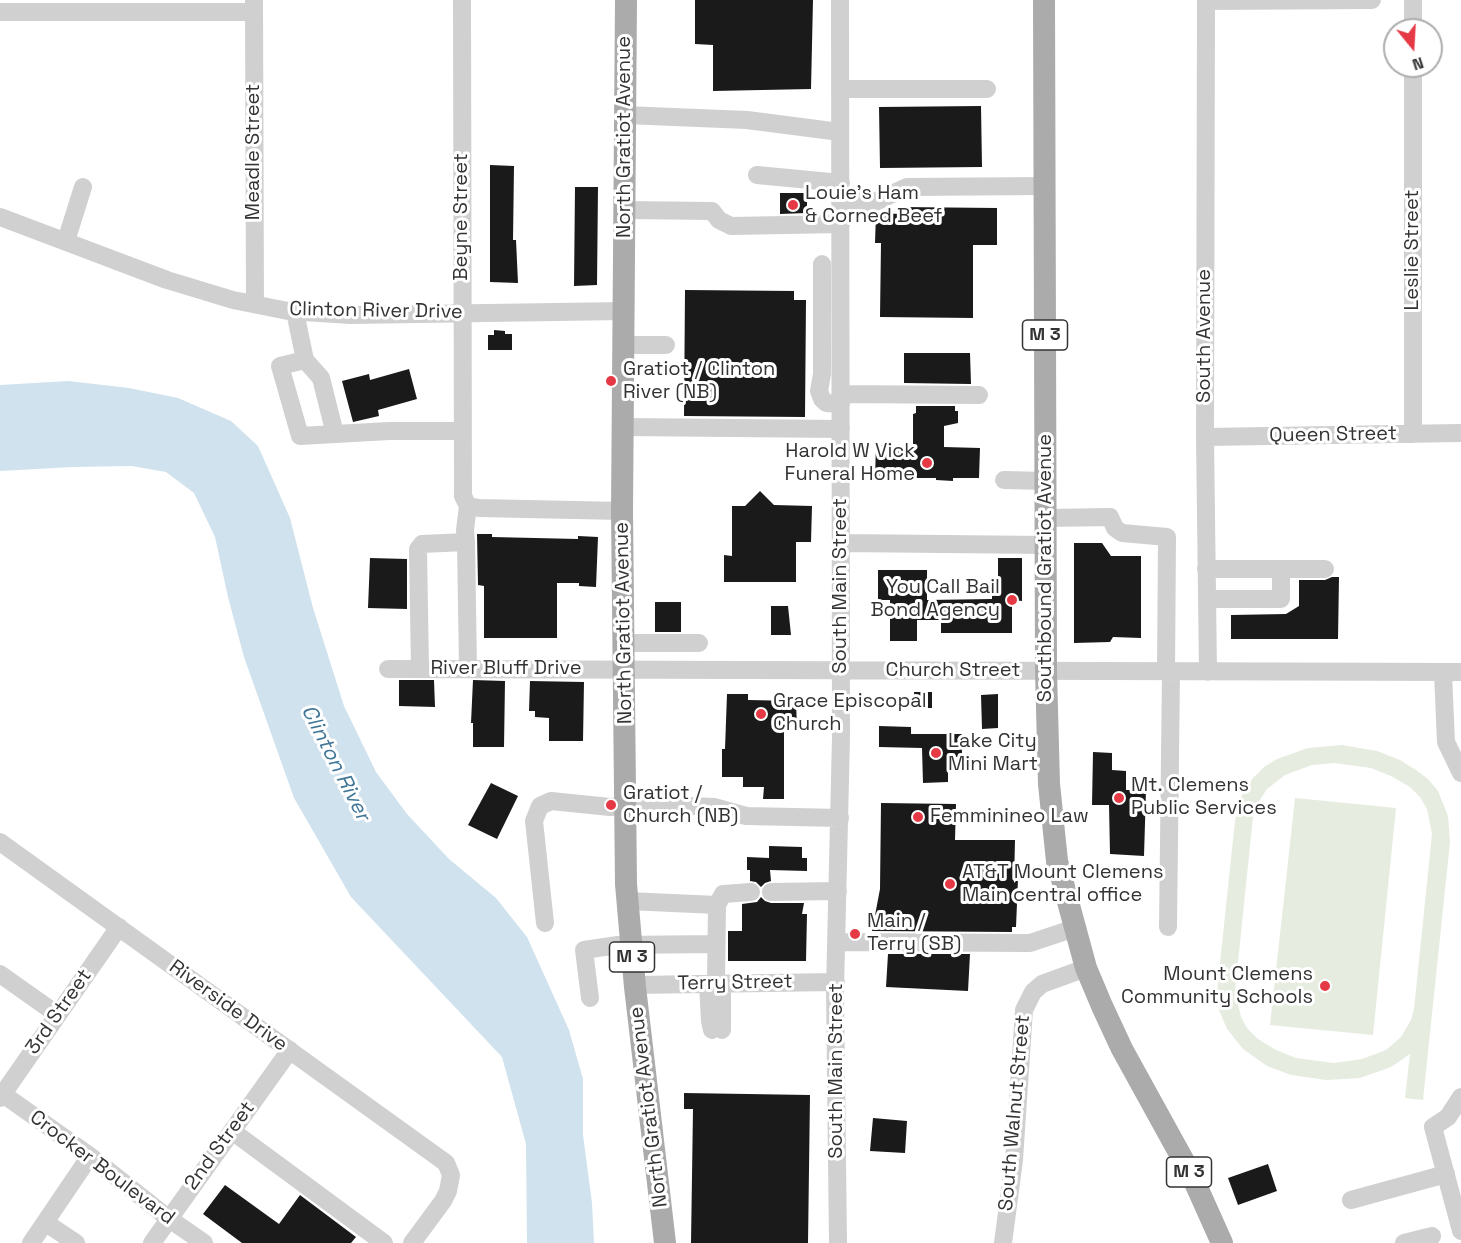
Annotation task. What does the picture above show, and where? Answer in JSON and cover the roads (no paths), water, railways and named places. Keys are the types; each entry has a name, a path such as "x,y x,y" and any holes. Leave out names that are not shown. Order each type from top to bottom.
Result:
{"main road":[{"name":"North Gratiot Avenue","path":"626,0 622,511 627,902 634,984 664,1243"},
{"name":"Southbound Gratiot Avenue","path":"1044,0 1046,671 1049,784 1057,861 1086,968 1122,1049 1192,1176 1222,1243"}],"street":[{"name":"Beyne Street","path":"462,0 463,496 468,506 465,530 468,669"},
{"name":"South Main Street","path":"838,1243 836,982 842,670 840,0"},
{"path":"1206,1 1372,0"},
{"path":"1413,0 1413,18"},
{"name":"South Avenue","path":"1206,1 1205,437 1208,672"},
{"path":"0,12 254,6"},
{"name":"Meadle Street","path":"254,6 255,304"},
{"name":"Leslie Street","path":"1413,78 1413,434"},
{"path":"840,89 987,89"},
{"path":"625,115 747,120 840,132"},
{"path":"757,175 841,192 875,202 907,187 1045,186"},
{"path":"66,241 83,187"},
{"path":"625,210 712,211 719,220 731,226 841,224"},
{"name":"Clinton River Drive","path":"0,217 167,280 233,300 295,312 351,315 624,311"},
{"path":"841,264 816,264 822,374 819,391 826,403 841,399 979,395"},
{"path":"295,312 305,360 321,378 335,434"},
{"path":"624,345 666,345"},
{"path":"305,360 280,366 300,436 389,431 463,431"},
{"path":"623,427 841,429"},
{"name":"Queen Street","path":"1205,437 1461,433"},
{"path":"1004,480 1046,481"},
{"path":"468,506 622,511"},
{"path":"1046,518 1110,517 1115,528 1122,533 1167,537 1168,927"},
{"path":"420,669 418,549 422,544 466,542"},
{"path":"841,543 1046,545"},
{"path":"1206,569 1325,568"},
{"path":"1207,599 1281,599 1281,569"},
{"path":"624,643 699,643"},
{"name":"River Bluff Drive","path":"388,669 624,670"},
{"name":"Church Street","path":"624,670 1452,673"},
{"path":"1452,673 1446,742 1461,773"},
{"path":"545,923 534,821 540,806 551,801 610,807 644,804 714,807 746,816 840,818"},
{"name":"Riverside Drive","path":"0,842 446,1163 451,1175 451,1184 443,1200 412,1243"},
{"path":"771,892 838,891"},
{"path":"717,1030 715,984 717,905 723,894 751,892"},
{"path":"627,902 717,905"},
{"name":"3rd Street","path":"1,1094 119,927"},
{"path":"837,942 1030,943 1075,928"},
{"path":"590,998 584,950 631,945 716,944"},
{"name":"South Walnut Street","path":"1003,1243 1014,1162 1023,1017 1027,1001 1042,984 1086,968"},
{"path":"0,974 58,1015"},
{"name":"Terry Street","path":"634,984 836,982"},
{"name":"2nd Street","path":"152,1243 290,1050"},
{"name":"Crocker Boulevard","path":"1,1094 90,1156 168,1218 204,1243"},
{"path":"1461,1097 1448,1117 1433,1127 1461,1231"},
{"path":"232,1131 384,1243"},
{"path":"31,1243 90,1156"},
{"path":"1351,1200 1446,1174"},
{"path":"46,1222 76,1243"},
{"path":"1409,1243 1432,1236"}],"water":[{"name":"Clinton River","path":"68,381 129,388 178,398 231,421 258,446 290,518 313,608 344,706 376,772 407,814 449,859 496,898 527,937 569,1030 583,1079 583,1135 592,1203 594,1243 527,1243 526,1144 502,1057 351,897 294,798 244,657 215,537 194,493 166,472 132,466 0,471 0,385"}],"place":[{"name":"Louie's Ham & Corned Beef","path":"793,205"},
{"name":"Gratiot / Clinton River (NB)","path":"611,381"},
{"name":"Harold W Vick Funeral Home","path":"927,463"},
{"name":"You Call Bail Bond Agency","path":"1012,600"},
{"name":"Grace Episcopal Church","path":"761,714"},
{"name":"Lake City Mini Mart","path":"936,753"},
{"name":"Mt. Clemens Public Services","path":"1119,798"},
{"name":"Gratiot / Church (NB)","path":"611,805"},
{"name":"Femminineo Law","path":"918,817"},
{"name":"AT&T Mount Clemens Main central office","path":"950,884"},
{"name":"Main / Terry (SB)","path":"855,934"},
{"name":"Mount Clemens Community Schools","path":"1325,986"}]}
